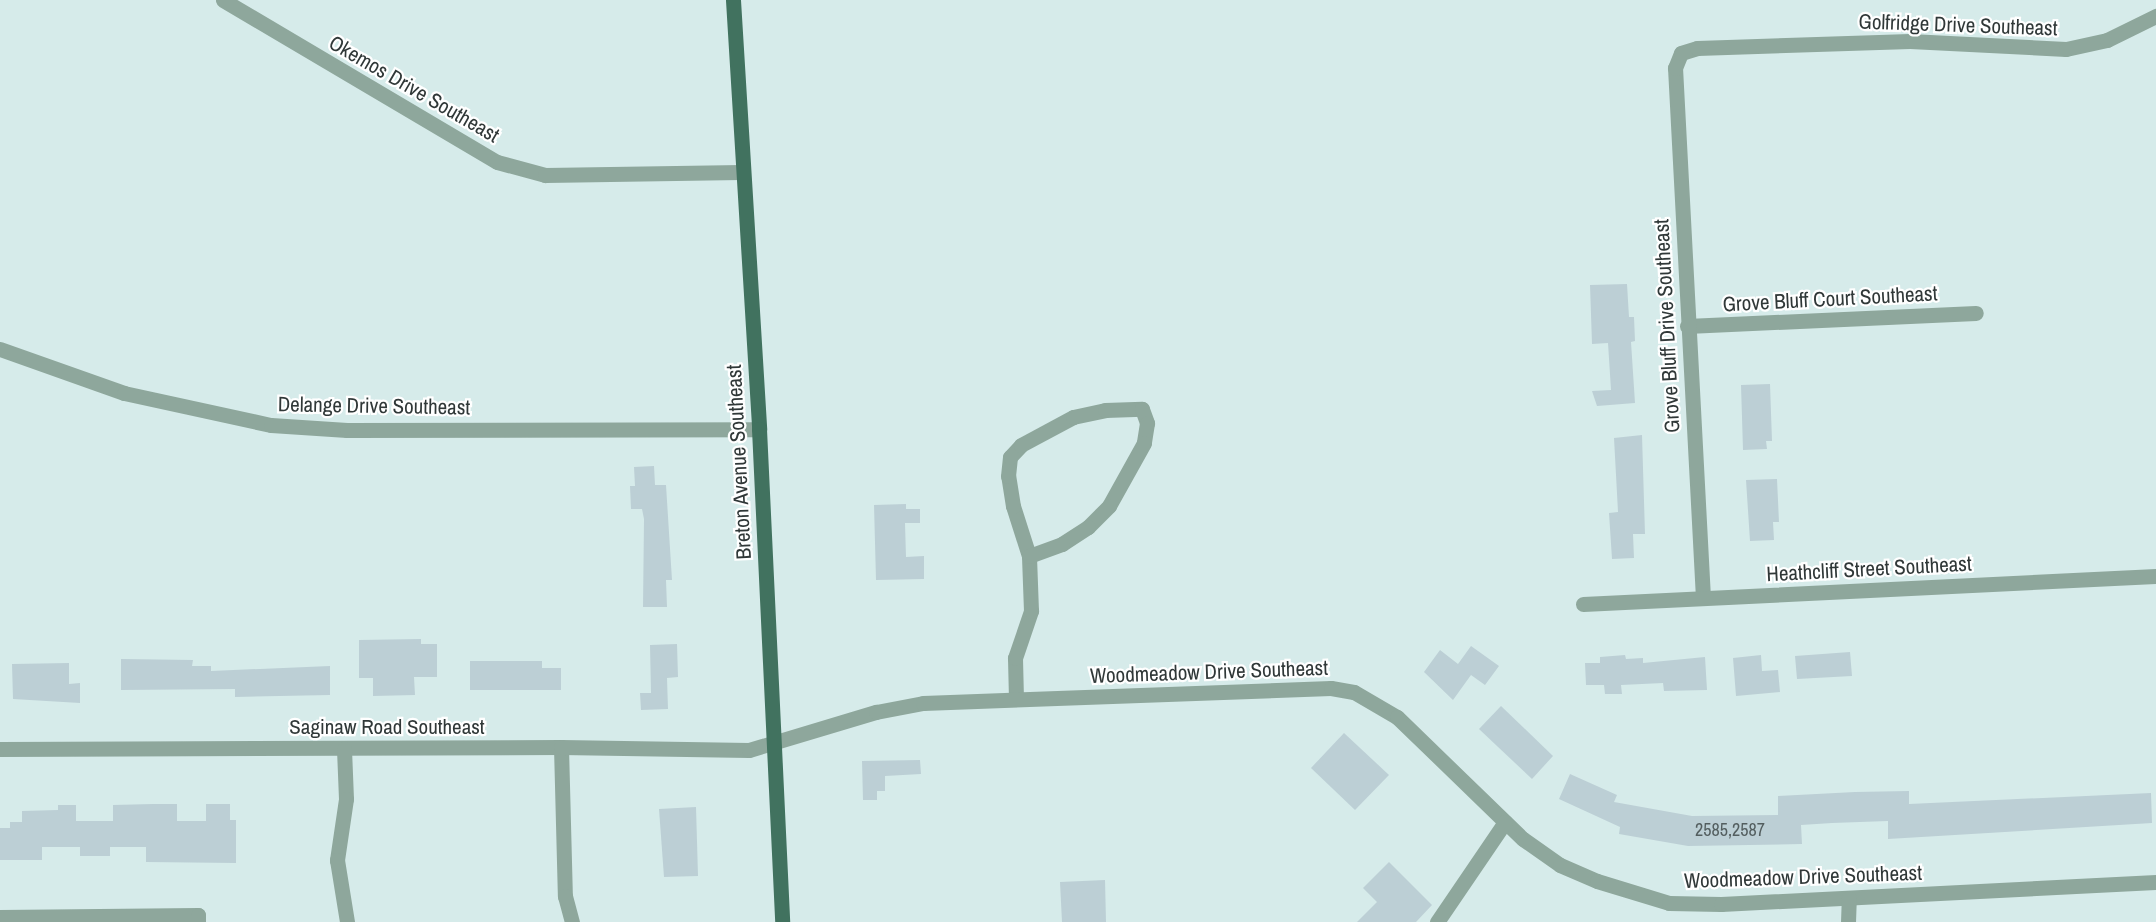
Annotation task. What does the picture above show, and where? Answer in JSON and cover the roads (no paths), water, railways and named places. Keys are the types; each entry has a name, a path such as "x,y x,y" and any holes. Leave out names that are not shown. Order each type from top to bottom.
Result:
{"main road":[{"name":"Breton Avenue Southeast","path":"733,0 741,172 759,429 782,922"}],"street":[{"name":"Okemos Drive Southeast","path":"223,0 497,162 545,175 741,172"},
{"name":"Golfridge Drive Southeast","path":"1680,53 1697,48 1910,41 2066,50 2107,40 2156,16"},
{"name":"Grove Bluff Drive Southeast","path":"1680,53 1675,68 1702,598"},
{"name":"Grove Bluff Court Southeast","path":"1687,326 1976,313"},
{"name":"Delange Drive Southeast","path":"0,349 124,393 271,425 347,430 759,429"},
{"path":"1016,699 1015,658 1031,611 1029,555 1013,506 1008,476 1013,451 1073,417 1105,410 1142,409 1147,423 1144,443 1109,506 1088,527 1062,544 1029,555"},
{"name":"Heathcliff Street Southeast","path":"1583,604 2156,576"},
{"name":"Woodmeadow Drive Southeast","path":"774,744 896,707 1016,699 1292,687 1354,692 1397,717 1505,822 1560,865 1597,881 1669,903 1849,898 2156,882"},
{"name":"Saginaw Road Southeast","path":"0,749 561,747 749,750 774,744"},
{"path":"561,747 565,896 572,922"},
{"path":"344,749 346,799 337,860 347,922"},
{"path":"1437,922 1505,822"},
{"path":"1848,922 1849,898"},
{"path":"0,917 198,918"}]}
